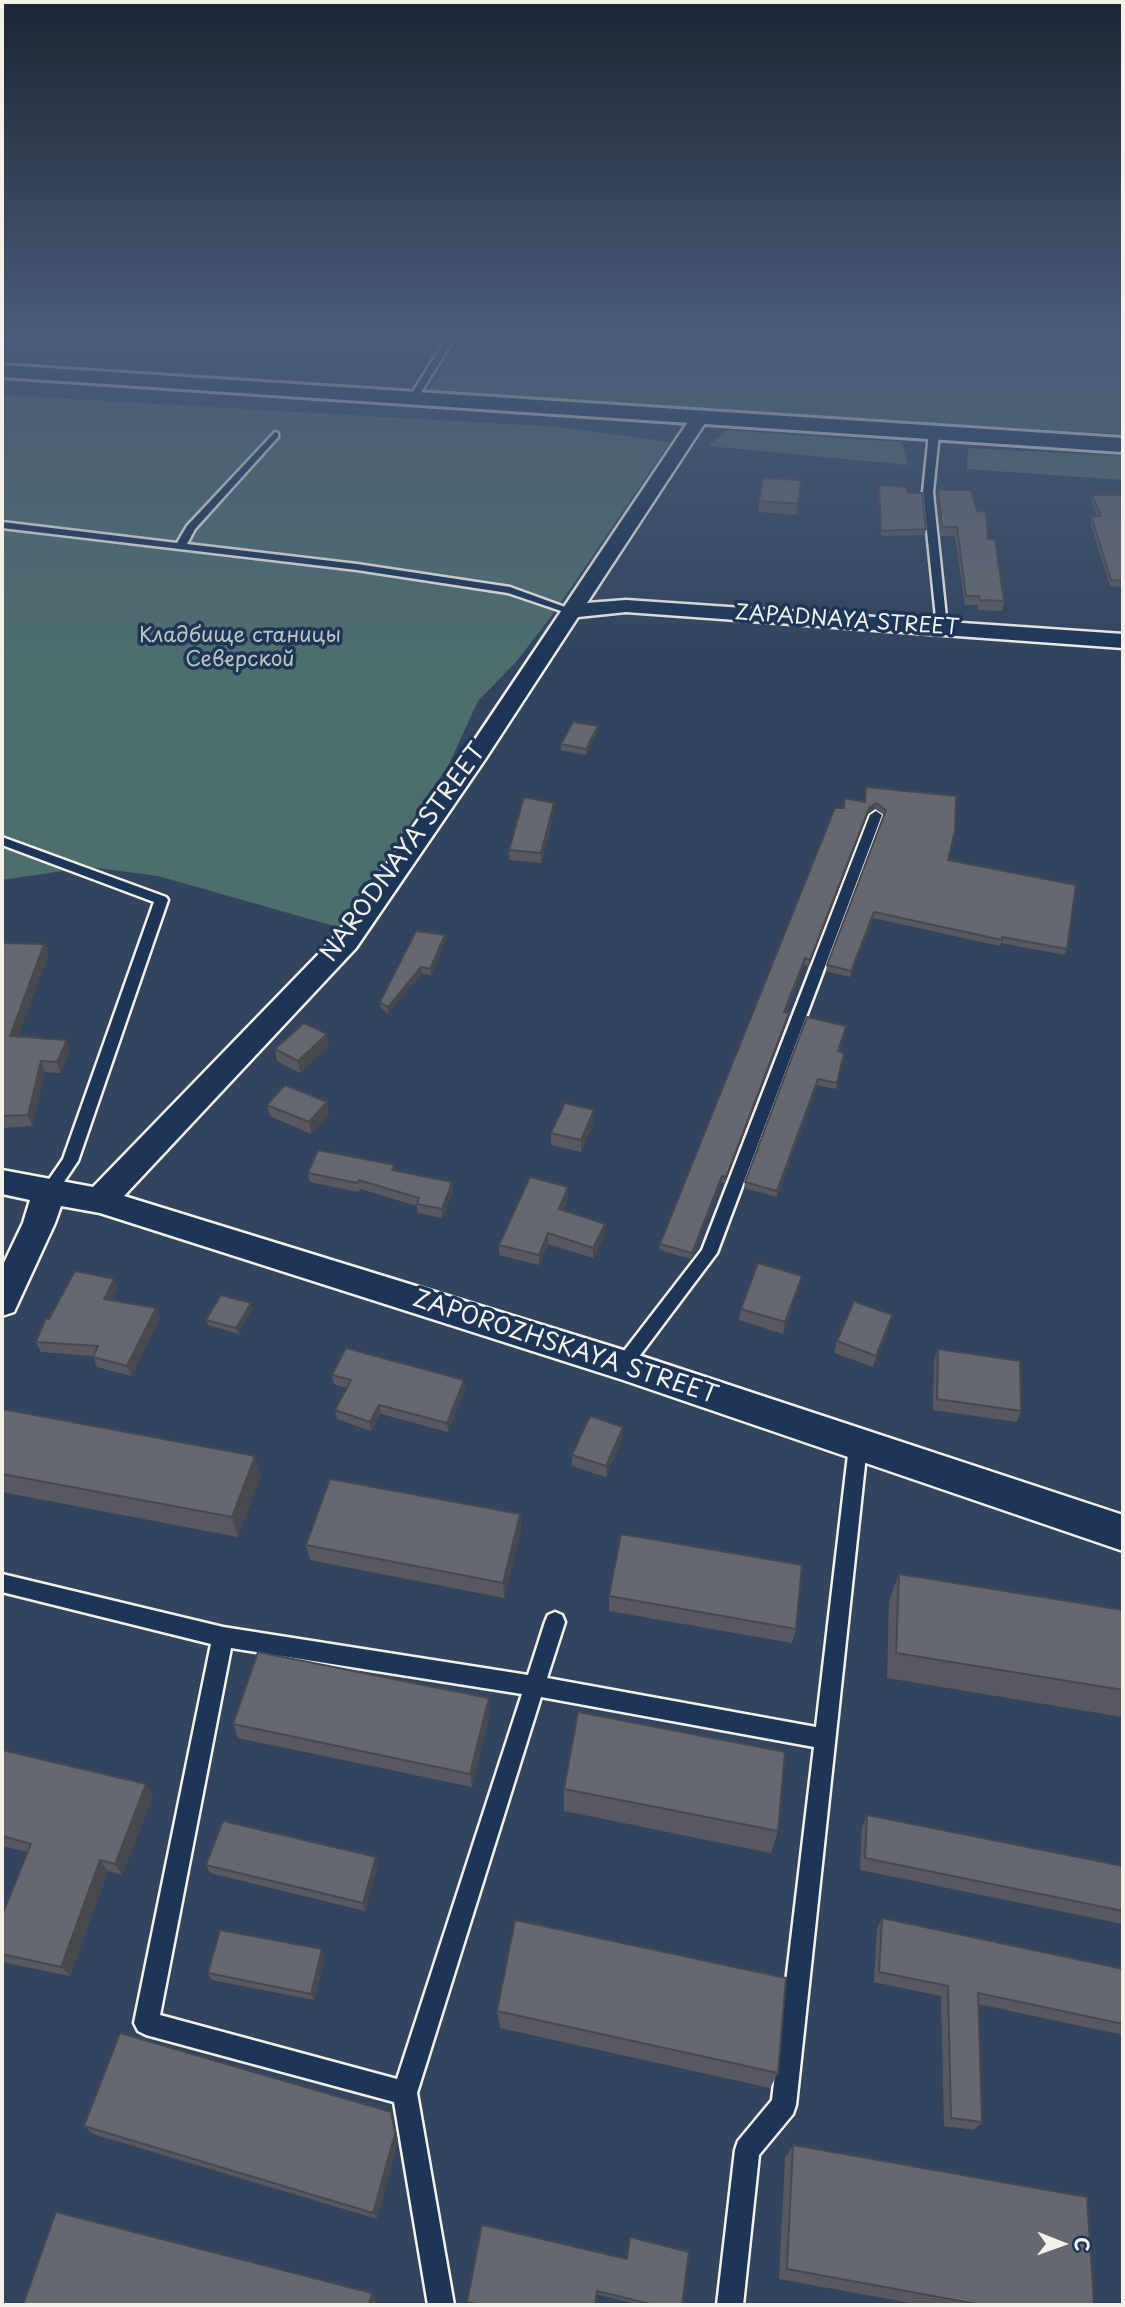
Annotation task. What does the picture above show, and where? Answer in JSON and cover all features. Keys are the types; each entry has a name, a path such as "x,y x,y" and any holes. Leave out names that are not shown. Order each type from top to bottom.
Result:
{"street":[{"name":"NARODNAYA STREET","path":"100,1201 345,942 474,758 680,447"},
{"name":"ZAPADNAYA STREET","path":"571,611 626,607 1123,641"},
{"name":"ZAPOROZHSKAYA STREET","path":"2,1182 100,1201 623,1365 1123,1534"},
{"path":"2,1302 39,1223 49,1191"}],"lane":[{"path":"181,545 191,528 264,447"},
{"path":"933,447 928,492 942,627"},
{"path":"2,525 181,545 510,590 571,611"},
{"path":"623,1365 709,1253 876,815"},
{"path":"2,841 160,900 70,1161 49,1191"},
{"path":"730,2305 747,2150 784,2105 858,1446"},
{"path":"2,1583 223,1637 535,1686 826,1739"},
{"path":"441,2305 405,2093 555,1622"},
{"path":"223,1637 146,2023 405,2093"}],"green space":[{"name":"Кладбище станицы Северской","path":"2,447 667,447 553,614 516,662 478,701 449,764 341,928 158,876 89,867 2,880"},
{"path":"715,447 903,447 908,465"},
{"path":"968,448 1123,456 1123,480 967,469"}],"building":[{"path":"763,478 801,480 798,504 759,501"},
{"path":"879,485 907,487 907,493 922,493 926,529 881,531"},
{"path":"938,490 971,490 977,511 986,512 988,539 995,540 1004,601 980,600 979,596 966,596 957,527 942,527"},
{"path":"1092,495 1121,495 1123,581 1111,580 1091,516 1101,516"},
{"path":"573,722 598,726 586,749 561,744"},
{"path":"866,787 956,796 955,831 948,860 1076,885 1067,949 1002,937 1002,940 874,912 851,971 827,965 886,810 876,803 869,808 810,960 805,958 784,1012 789,1013 726,1177 722,1176 692,1253 660,1244 835,808 844,808 845,798 865,802"},
{"path":"524,797 554,803 541,853 509,850"},
{"path":"416,931 445,935 430,969 421,967 388,1007 380,1002"},
{"path":"2,943 44,944 10,1036 67,1040 57,1062 41,1061 28,1115 2,1116"},
{"path":"807,1017 846,1026 838,1051 844,1053 837,1083 818,1079 777,1191 745,1182"},
{"path":"304,1023 327,1034 298,1061 275,1049"},
{"path":"285,1085 327,1102 309,1122 267,1105"},
{"path":"565,1103 594,1110 581,1140 551,1133"},
{"path":"318,1150 395,1165 392,1170 452,1182 442,1209 417,1204 419,1198 359,1180 357,1183 308,1173"},
{"path":"530,1177 568,1187 559,1209 605,1224 593,1248 548,1233 539,1255 499,1245"},
{"path":"758,1263 802,1276 785,1322 741,1309"},
{"path":"75,1271 114,1279 104,1299 156,1308 127,1366 93,1357 98,1346 36,1342 46,1318 49,1319"},
{"path":"221,1295 251,1303 236,1328 206,1320"},
{"path":"854,1301 892,1315 876,1356 837,1341"},
{"path":"346,1348 464,1380 447,1423 379,1405 370,1422 335,1410 351,1380 332,1375"},
{"path":"938,1349 1020,1361 1021,1411 937,1399"},
{"path":"2,1409 255,1456 232,1517 2,1474"},
{"path":"590,1416 623,1427 606,1466 572,1455"},
{"path":"330,1479 520,1514 503,1583 306,1545"},
{"path":"621,1534 802,1565 796,1629 609,1596"},
{"path":"899,1574 1123,1610 1123,1690 896,1653"},
{"path":"258,1652 489,1698 470,1774 233,1724"},
{"path":"578,1712 785,1752 778,1831 564,1789"},
{"path":"2,1750 146,1784 115,1864 100,1860 61,1967 2,1954 2,1916 31,1844 2,1836"},
{"path":"867,1815 1123,1866 1123,1911 865,1858"},
{"path":"223,1821 376,1857 363,1903 206,1865"},
{"path":"882,1918 1123,1969 1123,2024 978,1993 982,2122 951,2118 948,1986 879,1972"},
{"path":"515,1920 786,1978 778,2073 497,2011"},
{"path":"220,1930 322,1949 311,1994 208,1973"},
{"path":"120,2033 391,2112 395,2134 373,2213 84,2126"},
{"path":"793,2145 1087,2197 1094,2305 982,2305 787,2269"},
{"path":"56,2212 372,2293 369,2305 23,2305"},
{"path":"482,2225 627,2259 630,2237 689,2252 682,2305 654,2305 597,2291 595,2305 482,2305 467,2302"}]}
